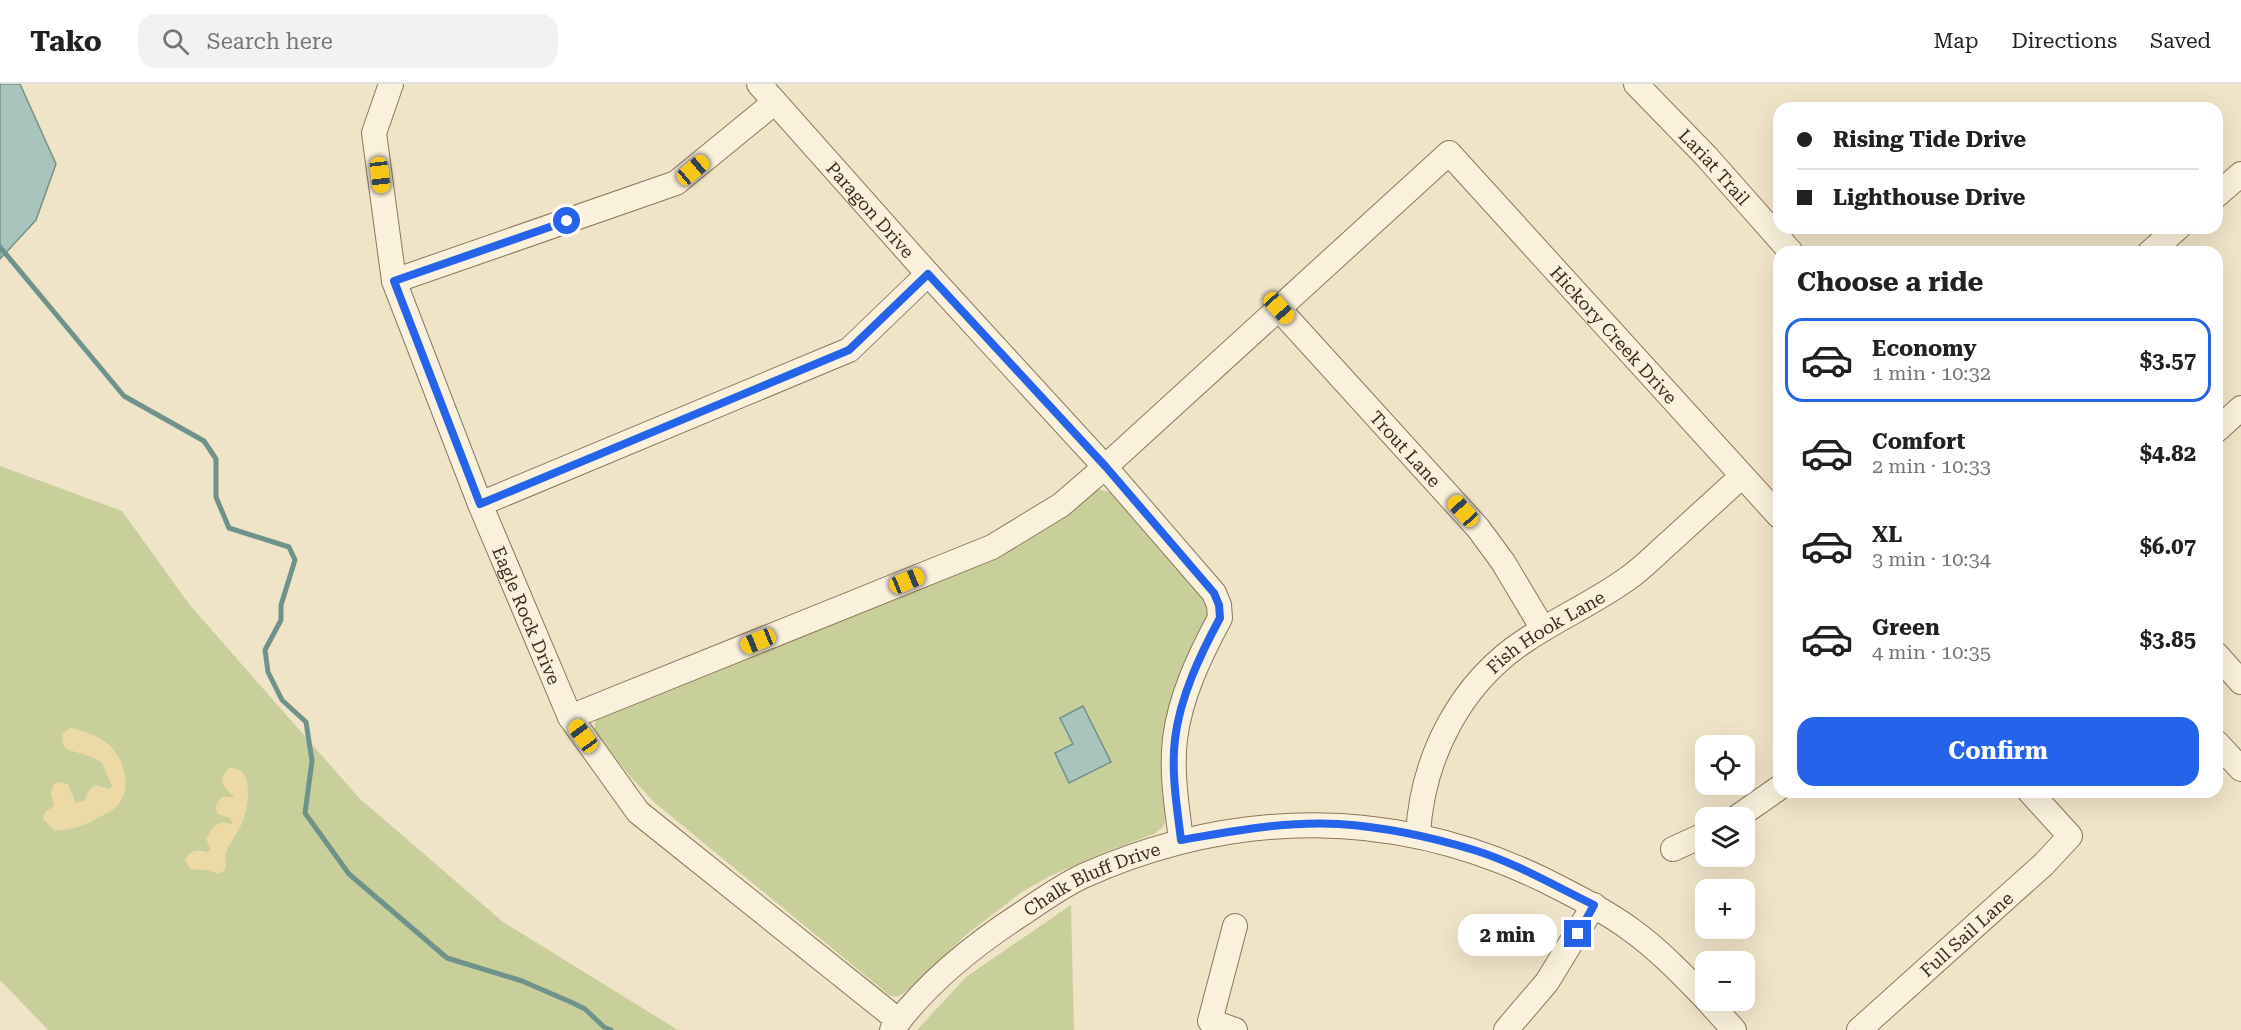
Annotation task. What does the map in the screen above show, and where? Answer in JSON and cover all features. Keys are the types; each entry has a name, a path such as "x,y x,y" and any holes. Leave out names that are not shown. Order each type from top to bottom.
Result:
{"street":[{"name":"Eagle Rock Drive","path":"391,84 374,133 394,281 480,504 570,717 638,812 895,1025"},
{"name":"Lariat Trail","path":"1636,84 1706,156 1773,232"},
{"path":"394,281 676,183 767,93"},
{"name":"Paragon Drive","path":"767,93 928,274 1106,467 1214,593 1219,605 1220,618 1186,692 1175,737 1174,763 1181,840"},
{"name":"Hickory Creek Drive","path":"1278,308 1449,153 1773,510"},
{"path":"2223,190 2241,174"},
{"name":"Lariat Trail","path":"1775,234 1786,246"},
{"path":"2157,246 2171,234"},
{"path":"480,504 849,350 928,274"},
{"path":"570,717 992,547 1061,505 1106,467 1278,308"},
{"name":"Trout Lane","path":"1278,308 1478,528 1503,562 1543,629"},
{"path":"2223,424 2241,408"},
{"name":"Fish Hook Lane","path":"1418,835 1419,812 1434,755 1453,717 1492,667 1525,640 1630,577 1742,476"},
{"path":"2223,662 2241,682"},
{"path":"2223,749 2241,770"},
{"path":"1752,807 1773,792"},
{"name":"Full Sail Lane","path":"1859,1030 2044,864 2070,836 2035,798"},
{"name":"Chalk Bluff Drive","path":"895,1025 936,982 970,951 997,930 1081,877 1181,840 1230,831 1291,825 1339,824 1418,835 1475,850 1511,864 1594,905 1632,930 1676,968 1695,988"},
{"path":"1673,849 1695,839"},
{"path":"1506,1030 1546,982 1594,905"},
{"path":"1235,926 1210,1021 1235,1030"},
{"name":"Chalk Bluff Drive","path":"1716,1011 1734,1030"}],"green space":[{"path":"0,466 122,511 189,604 359,798 503,922 678,1030 48,1030 0,980"},
{"path":"1097,489 1110,492 1205,602 1209,610 1171,709 1167,817 1163,827 1154,834 1100,854 1050,876 1022,892 966,935 903,994 895,997 889,995 655,803 594,731 596,718"},
{"path":"1071,905 1074,1030 917,1030 966,977"}],"sand":[{"path":"70,728 95,736 114,750 122,765 125,791 117,806 110,811 77,827 54,830 43,819 45,812 54,806 51,793 54,784 60,782 68,784 76,803 84,801 90,789 96,785 109,789 112,786 102,763 92,757 69,750 63,745 62,734"},
{"path":"229,768 243,773 248,795 244,818 226,852 225,870 218,873 190,869 185,860 189,854 198,851 208,852 211,849 206,839 213,827 222,822 233,824 230,818 218,814 216,809 222,797 234,797 222,781 222,777"}],"water":[{"path":"0,84 20,84 56,164 36,220 0,259"},
{"path":"1083,706 1111,762 1069,783 1055,753 1073,744 1060,718"}],"waterway":[{"path":"0,247 124,396 204,441 216,459 216,497 229,528 289,547 295,560 281,605 281,620 265,650 268,672 282,700 306,722 312,761 305,813 349,874 447,958 522,981 573,1003 585,1009 604,1027 611,1030"}],"route":[{"path":"567,221 394,281 480,504 849,350 928,274 1106,467 1214,593 1219,605 1220,618 1186,692 1175,737 1176,806 1181,840 1230,831 1279,826 1339,824 1418,835 1475,850 1511,864 1594,905 1578,934"}]}
